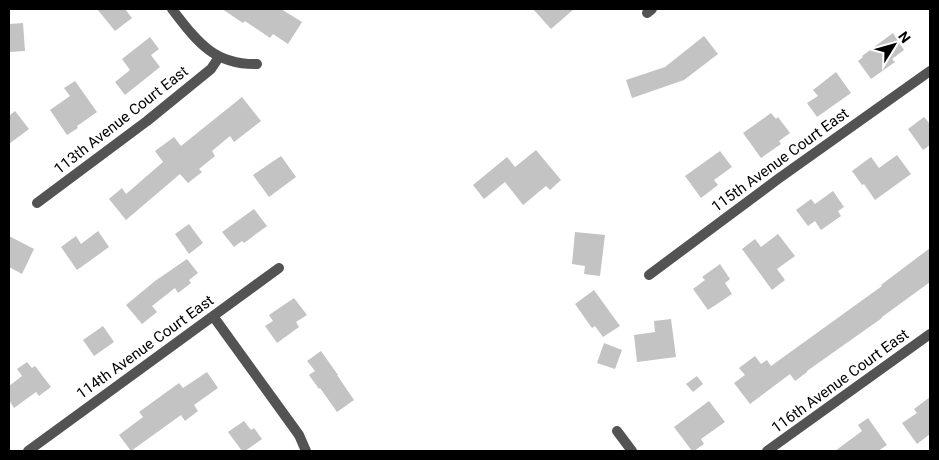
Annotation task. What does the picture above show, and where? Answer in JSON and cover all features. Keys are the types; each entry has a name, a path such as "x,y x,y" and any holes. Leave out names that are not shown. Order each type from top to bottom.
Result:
{"street":[{"path":"172,9 206,49 219,57 257,64"},
{"name":"113th Avenue Court East","path":"37,203 147,121 211,69 219,57"},
{"name":"115th Avenue Court East","path":"649,275 778,179 930,70"},
{"name":"114th Avenue Court East","path":"28,451 279,268"},
{"path":"213,316 299,435 306,451"},
{"name":"116th Avenue Court East","path":"767,451 930,334"},
{"path":"617,431 632,451"}],"building":[{"path":"97,9 125,9 132,18 115,31"},
{"path":"222,9 281,9 302,22 288,44 273,34 270,38 245,21 243,23"},
{"path":"533,9 574,9 551,29"},
{"path":"23,23 25,51 9,52 9,24"},
{"path":"893,33 904,50 892,59 895,62 871,79 858,61"},
{"path":"704,36 718,54 684,80 632,98 626,80 665,67"},
{"path":"150,37 159,49 151,55 160,67 125,95 115,82 130,70 122,59"},
{"path":"836,72 851,93 817,117 807,103 818,96 813,90"},
{"path":"75,81 97,112 67,135 50,110 70,96 64,88"},
{"path":"242,97 261,121 234,142 230,136 212,151 215,156 199,169 202,172 188,183 180,174 126,220 109,199 122,188 126,194 163,162 155,151 174,137 181,146"},
{"path":"15,111 29,129 9,144 9,116"},
{"path":"771,113 776,119 778,117 790,133 779,141 781,144 761,158 743,133"},
{"path":"924,117 930,124 930,145 923,150 908,129"},
{"path":"536,150 561,180 550,190 546,186 523,205 505,182 484,199 473,185 507,157 515,167"},
{"path":"720,151 732,167 714,180 718,185 701,198 685,176"},
{"path":"897,155 911,174 875,200 852,171 871,157 879,168"},
{"path":"281,156 296,177 269,197 253,175"},
{"path":"833,191 844,207 838,211 841,216 821,230 815,221 808,226 796,210 811,199 815,204"},
{"path":"254,209 267,226 244,243 242,241 234,247 222,232"},
{"path":"189,224 203,243 189,254 175,234"},
{"path":"98,231 109,247 77,270 61,247 76,236 81,244"},
{"path":"575,232 605,235 600,276 584,274 585,266 572,264"},
{"path":"778,234 795,256 777,269 785,280 772,290 742,249 755,239 761,247"},
{"path":"9,236 34,249 22,274 9,267"},
{"path":"930,248 930,282 795,381 790,374 750,404 734,383 745,375 739,368 755,356 761,364 767,360 771,366 882,286"},
{"path":"187,259 198,273 189,280 191,283 178,293 175,288 152,306 157,312 142,324 126,305 155,281"},
{"path":"720,264 730,279 725,283 732,294 708,310 693,289 705,280 702,277"},
{"path":"594,290 620,326 603,337 595,326 592,328 575,304"},
{"path":"294,298 307,315 296,322 299,327 277,343 265,326 273,321 269,315"},
{"path":"671,319 676,357 637,362 634,335 655,332 654,321"},
{"path":"103,326 114,342 94,356 83,340"},
{"path":"604,343 622,350 615,369 597,363"},
{"path":"321,351 354,400 337,412 309,375 315,371 307,361"},
{"path":"27,362 32,368 35,366 51,387 39,396 36,392 14,408 9,400 9,386 22,376 17,369"},
{"path":"207,372 218,388 194,405 198,411 185,421 181,415 131,451 119,435 143,417 139,412 179,383 183,388"},
{"path":"697,376 703,384 693,392 686,384"},
{"path":"930,397 930,434 917,444 902,423 917,413 914,409"},
{"path":"709,401 725,422 701,439 704,444 692,451 674,427"},
{"path":"868,418 887,445 878,451 835,451 862,431 858,425"},
{"path":"244,421 251,430 254,428 262,439 245,451 242,451 228,432"}]}
